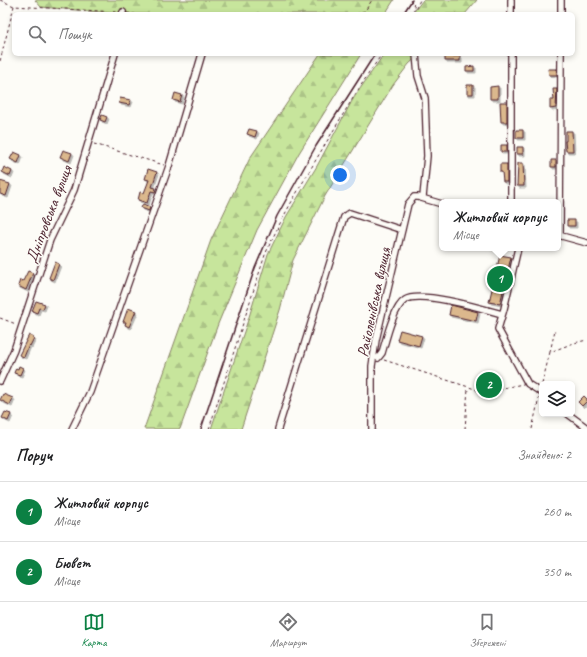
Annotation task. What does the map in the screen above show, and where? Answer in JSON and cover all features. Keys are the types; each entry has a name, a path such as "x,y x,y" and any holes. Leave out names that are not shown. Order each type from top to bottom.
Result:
{"street":[{"path":"511,0 511,12"},
{"path":"561,0 561,12"},
{"name":"Дніпровська вулиця","path":"0,380 14,350 50,240 74,190 114,56"},
{"path":"72,429 90,392 169,166 201,56"},
{"path":"416,56 418,76 425,98 427,156 423,197 439,203"},
{"path":"511,56 511,199"},
{"path":"559,199 561,56"},
{"name":"Райоленівська вулиця","path":"372,429 372,366 376,357 376,340 408,204 414,197 423,197"},
{"path":"278,429 344,217 350,213 402,230"},
{"path":"561,236 587,243"},
{"path":"517,251 498,329 528,384 539,391"},
{"path":"376,357 382,353 394,316 405,300 411,298 422,298 461,303 502,314"},
{"path":"572,417 587,428"}],"path":[{"path":"0,0 14,6 85,9 114,12"},
{"path":"362,12 365,11 372,0"},
{"path":"410,0 416,8"},
{"path":"414,12 420,0"},
{"path":"12,12 14,6"},
{"path":"411,12 416,8"},
{"path":"0,61 12,14"},
{"path":"209,429 265,255 276,229 355,94 381,56"},
{"path":"88,142 169,166"},
{"path":"0,318 16,324 22,324"},
{"path":"543,381 555,330"},
{"path":"550,352 587,340"},
{"path":"376,357 475,389 484,397 495,397 503,388 528,384"},
{"path":"465,429 468,387"},
{"path":"532,429 539,400"}],"green space":[{"path":"35,0 394,0 386,12 100,12 41,7"},
{"path":"423,0 477,0 467,12 414,12"},
{"path":"319,56 360,56 299,153 257,230 218,324 180,429 144,429 211,240 250,158"},
{"path":"383,56 418,56 409,64 393,85 325,196 293,260 280,310 241,429 211,429 249,317 268,254 286,217 317,166 353,99"}],"building":[{"path":"445,56 460,56 460,61 445,61"},
{"path":"474,66 474,71 466,71 466,67"},
{"path":"548,69 557,69 557,75 549,75"},
{"path":"467,85 473,85 473,94 467,94"},
{"path":"498,86 498,99 490,99 490,87"},
{"path":"553,89 557,89 556,108 550,109 550,100 554,100"},
{"path":"175,93 182,95 180,102 173,100"},
{"path":"120,98 131,100 129,105 119,103"},
{"path":"500,102 507,102 507,122 501,122"},
{"path":"102,115 107,117 105,122 100,120"},
{"path":"249,129 257,131 255,137 247,134"},
{"path":"516,130 523,130 523,138 516,138"},
{"path":"566,131 572,131 573,151 566,151"},
{"path":"501,145 507,145 507,152 501,152"},
{"path":"517,147 523,147 523,154 517,154"},
{"path":"63,150 72,153 69,161 60,157"},
{"path":"14,152 21,155 18,163 10,159"},
{"path":"551,160 556,160 556,167 551,167"},
{"path":"518,163 523,163 524,186 517,186"},
{"path":"500,164 507,164 507,182 503,182 502,172 500,172"},
{"path":"4,167 12,171 10,176 2,172"},
{"path":"148,169 157,172 152,187 156,188 155,192 151,191 147,203 138,200 140,192 144,193 149,180 145,179"},
{"path":"0,181 10,184 6,196 0,194"},
{"path":"143,204 150,207 149,211 141,208"},
{"path":"567,220 575,220 575,226 567,226"},
{"path":"500,255 511,257 500,304 489,302"},
{"path":"55,262 59,264 53,280 49,278"},
{"path":"28,271 33,273 26,290 18,286 20,280 23,281"},
{"path":"36,301 45,304 43,309 39,308 37,313 32,311"},
{"path":"451,305 478,312 476,321 449,315"},
{"path":"128,308 136,311 129,327 125,325 126,322 123,322"},
{"path":"400,330 422,336 419,346 397,340"},
{"path":"29,335 34,338 24,357 19,355"},
{"path":"19,366 23,368 20,375 14,373 16,368 18,369"},
{"path":"489,374 496,377 499,384 496,391 489,394 482,391 479,384 482,377"},
{"path":"3,394 13,398 10,405 0,400"},
{"path":"584,396 587,401 582,406 578,402"},
{"path":"5,412 11,414 8,421 2,418"}],"railway":[{"path":"404,12 412,0"},
{"path":"201,429 255,268 277,216 316,146 374,56"}],"place":[{"name":"Житловий корпус","path":"500,279"},
{"name":"Бювет","path":"489,385"}]}
